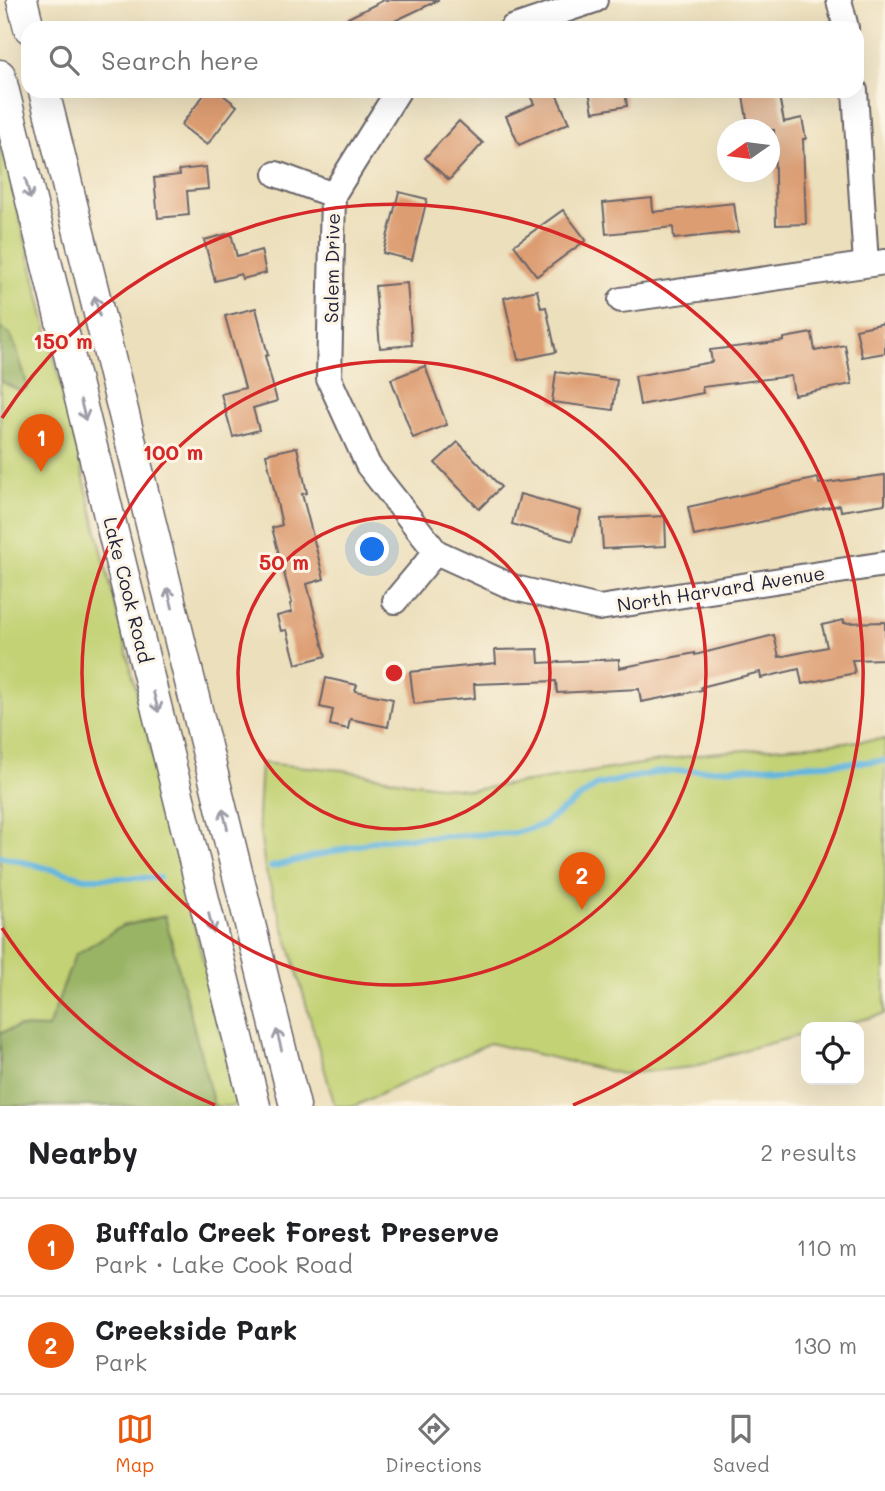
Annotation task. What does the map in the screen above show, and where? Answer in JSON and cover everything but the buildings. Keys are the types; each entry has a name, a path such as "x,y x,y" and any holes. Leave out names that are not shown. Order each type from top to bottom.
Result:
{"main road":[{"path":"22,0 27,21"},
{"name":"Lake Cook Road","path":"0,75 255,1106"},
{"name":"Lake Cook Road","path":"46,98 295,1106"}],"street":[{"path":"533,21 595,0"},
{"path":"839,0 844,21"},
{"name":"Salem Drive","path":"329,379 333,195 394,98"},
{"path":"621,300 876,263 856,98"},
{"path":"276,174 333,195"},
{"name":"North Harvard Avenue","path":"329,379 368,465 436,552 515,588 599,608 885,564"},
{"path":"395,601 436,552"}],"green space":[{"path":"0,138 239,1106 0,1106"},
{"path":"0,328 10,334 28,388 20,391 0,381"},
{"path":"885,739 885,1014 853,1022 801,1022 801,1035 693,1067 622,1074 489,1043 355,1106 335,1106 265,869 258,816 261,763 343,770 471,790 709,753"},
{"path":"165,916 214,1106 0,1106 0,1033 18,1027 48,1028 75,955 122,926"}],"waterway":[{"path":"271,867 383,839 515,833 542,825 597,785 659,772 885,761"},
{"path":"0,856 85,878 159,878"}],"place":[{"name":"Buffalo Creek Forest Preserve","path":"41,472"},
{"name":"Creekside Park","path":"582,910"}]}
